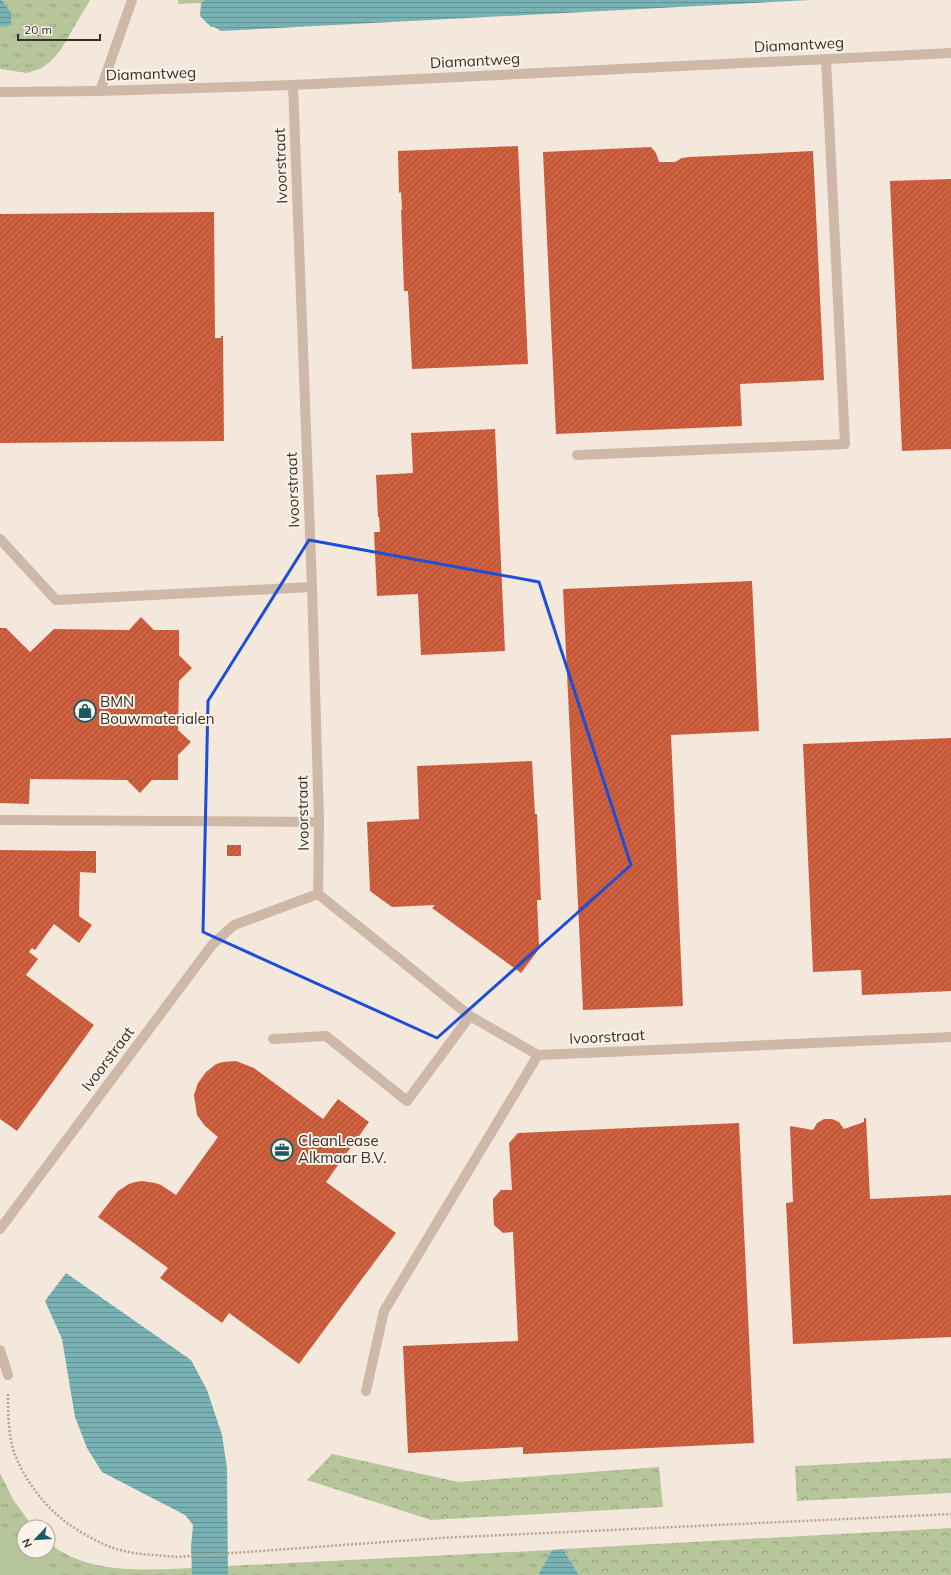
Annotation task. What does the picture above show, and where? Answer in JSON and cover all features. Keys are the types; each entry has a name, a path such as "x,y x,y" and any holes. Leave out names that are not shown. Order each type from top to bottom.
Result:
{"street":[{"path":"100,91 132,0"},
{"name":"Diamantweg","path":"0,92 100,91 293,85 951,54"},
{"path":"577,455 845,444 826,59"},
{"name":"Ivoorstraat","path":"0,1229 212,945 234,925 318,894 319,822 312,587 293,85"},
{"path":"0,539 56,600 312,587"},
{"path":"0,820 319,822"},
{"path":"318,894 470,1016 538,1055 384,1311 366,1390"},
{"path":"273,1039 326,1036 407,1100 470,1016"},
{"name":"Ivoorstraat","path":"538,1055 951,1037"},
{"path":"0,1350 8,1376"}],"path":[{"path":"8,1376 8,1422 15,1457 34,1488 54,1513 76,1528 99,1542 120,1550 137,1554 177,1557 440,1538 951,1514"}],"highlighted area":[{"path":"309,540 539,582 631,865 437,1038 203,932 208,701"}],"green space":[{"path":"2,0 90,0 60,51 42,68 27,73 0,69 0,27 11,25 12,14"},
{"path":"178,0 205,0 201,3 178,4"},
{"path":"332,1454 458,1482 659,1467 663,1507 431,1520 307,1480"},
{"path":"951,1458 951,1493 797,1501 795,1466"},
{"path":"0,1473 14,1501 27,1519 16,1519 16,1553 0,1541"},
{"path":"951,1528 951,1575 579,1575 563,1549"},
{"path":"0,1538 16,1550 16,1559 28,1559 50,1575 0,1575"},
{"path":"56,1548 63,1553 80,1560 117,1568 192,1568 192,1575 46,1575 24,1559 56,1559"},
{"path":"552,1550 538,1575 228,1575 228,1566"}],"water":[{"path":"0,0 2,0 12,14 11,25 0,27"},
{"path":"205,0 811,0 221,31 211,27 200,16 201,3"},
{"path":"66,1273 191,1360 207,1390 222,1435 227,1468 228,1575 192,1575 191,1546 193,1525 185,1515 102,1472 87,1448 75,1417 62,1339 45,1301"},
{"path":"563,1549 579,1575 538,1575 552,1550"}],"building":[{"path":"518,146 528,364 412,369 408,291 404,291 402,210 401,192 399,193 398,151"},
{"path":"651,147 656,153 659,162 675,162 682,158 690,157 813,151 824,380 740,384 742,426 556,434 543,152"},
{"path":"951,179 951,449 902,451 890,181"},
{"path":"214,212 215,338 221,338 221,336 223,336 224,441 0,443 0,214"},
{"path":"495,429 505,651 421,655 418,594 377,596 374,532 380,532 376,475 413,473 411,433"},
{"path":"752,581 759,731 671,735 683,1006 583,1010 563,589"},
{"path":"141,617 154,630 179,630 179,655 192,668 179,681 178,730 191,742 178,755 178,780 152,780 140,793 127,780 30,779 29,804 0,803 0,628 6,628 30,652 54,629 129,630"},
{"path":"951,738 951,991 862,995 861,970 813,972 803,744"},
{"path":"532,761 535,814 537,814 541,900 537,900 539,946 537,947 539,949 521,973 432,908 435,905 392,907 370,891 367,822 419,819 417,766"},
{"path":"227,845 241,845 241,856 227,856"},
{"path":"0,850 96,851 96,873 80,872 79,916 92,925 79,943 54,924 35,950 32,948 29,952 38,959 26,975 94,1025 17,1131 0,1119"},
{"path":"236,1061 254,1068 323,1119 338,1099 369,1122 326,1182 396,1233 299,1364 229,1313 222,1323 160,1278 168,1268 98,1217 118,1191 135,1182 142,1181 155,1183 161,1185 176,1195 218,1137 205,1126 197,1115 194,1095 198,1083 206,1072 216,1064"},
{"path":"864,1118 866,1118 870,1199 951,1195 951,1337 793,1344 786,1203 793,1202 790,1126 813,1130 817,1123 824,1119 832,1119 839,1122 844,1129 864,1122"},
{"path":"739,1123 754,1443 523,1454 523,1447 408,1453 403,1346 518,1341 513,1232 503,1233 494,1225 493,1199 501,1190 512,1190 509,1143 518,1133"}],"place":[{"name":"BMN Bouwmaterialen","path":"85,711"},
{"name":"CleanLease Alkmaar B.V.","path":"282,1150"}]}
